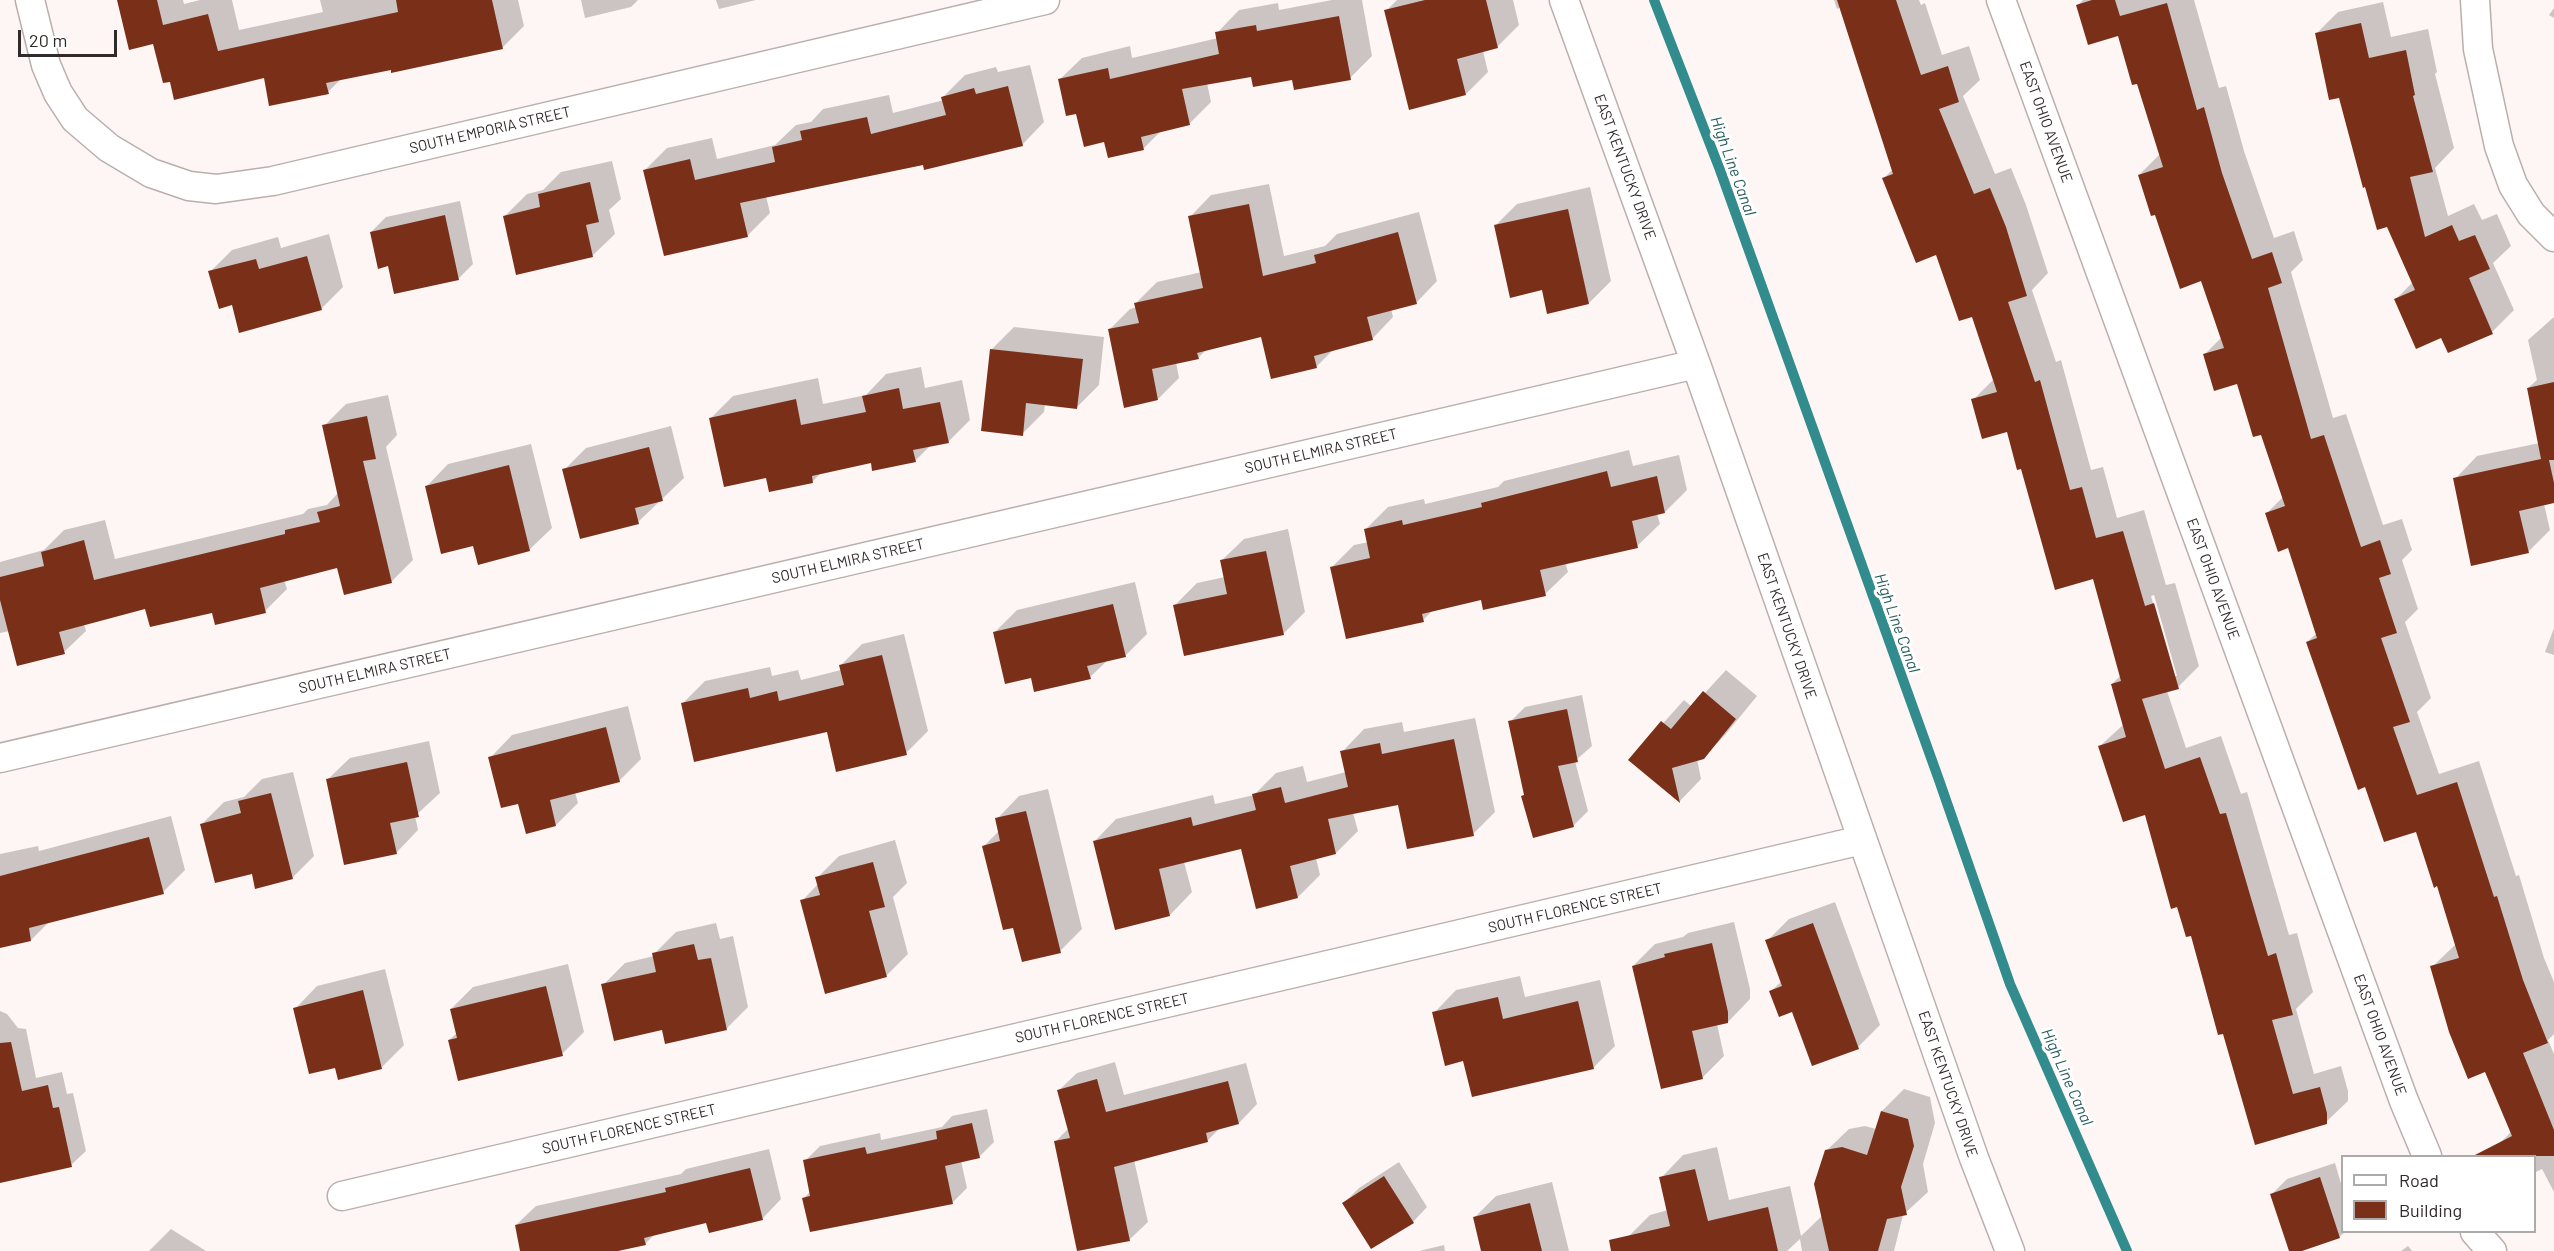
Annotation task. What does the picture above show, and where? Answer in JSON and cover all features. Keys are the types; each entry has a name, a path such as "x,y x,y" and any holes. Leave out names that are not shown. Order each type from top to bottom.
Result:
{"street":[{"name":"SOUTH EMPORIA STREET","path":"30,0 46,65 58,93 75,119 109,148 151,173 189,186 216,189 273,181 1045,0"},
{"name":"EAST KENTUCKY DRIVE","path":"1564,0 1696,364 1980,1175 2010,1251"},
{"name":"EAST OHIO AVENUE","path":"2001,0 2404,1101 2427,1155"},
{"path":"2475,0 2475,28 2484,87 2505,165 2513,185 2531,214 2554,237"},
{"name":"SOUTH ELMIRA STREET","path":"0,758 1696,364"},
{"name":"SOUTH FLORENCE STREET","path":"342,1196 1862,840"},
{"path":"2476,1233 2492,1251"}],"building":[{"path":"117,0 157,0 163,25 208,14 218,51 398,12 396,0 492,0 503,49 391,73 391,70 326,83 329,94 269,106 264,78 174,100 170,82 163,83 153,44 129,50"},
{"path":"1425,0 1486,0 1498,48 1457,59 1466,95 1409,110 1384,10"},
{"path":"1837,0 1896,0 1921,75 1948,66 1959,102 1939,109 1974,194 1990,188 2006,227 2027,296 2008,302 2035,382 2040,380 2070,490 2082,487 2096,538 2123,531 2145,606 2154,603 2179,689 2142,699 2165,769 2200,757 2220,814 2226,813 2268,956 2276,953 2293,1015 2272,1020 2293,1094 2320,1087 2327,1113 2327,1124 2255,1145 2223,1034 2218,1035 2191,936 2186,937 2177,907 2171,909 2145,815 2123,822 2098,746 2126,737 2111,684 2121,681 2093,579 2055,590 2021,469 2017,470 2007,432 1982,439 1971,399 1997,392 1972,317 1959,321 1936,255 1916,263 1882,178 1893,174"},
{"path":"2092,0 2115,0 2120,16 2167,3 2197,110 2204,107 2222,173 2252,259 2272,252 2282,283 2268,288 2311,439 2324,435 2361,547 2380,540 2391,574 2379,578 2397,633 2381,638 2410,722 2393,727 2417,795 2457,782 2494,897 2497,896 2523,980 2548,1043 2523,1053 2554,1130 2554,1156 2475,1155 2512,1136 2485,1072 2468,1079 2449,1032 2430,966 2459,958 2437,886 2434,888 2416,832 2384,842 2365,787 2358,790 2306,642 2317,638 2288,548 2278,552 2265,513 2285,506 2261,435 2253,437 2237,384 2214,391 2203,354 2224,348 2201,281 2180,289 2155,215 2151,216 2138,175 2163,167 2137,84 2132,85 2118,36 2088,45 2076,5"},
{"path":"1339,16 1351,80 1294,90 1292,80 1253,87 1251,77 1182,89 1190,125 1141,137 1144,150 1108,158 1104,142 1084,147 1076,114 1066,116 1058,79 1108,68 1110,79 1219,54 1215,32 1256,25 1257,31"},
{"path":"2361,23 2369,58 2406,50 2415,95 2413,96 2433,172 2410,177 2425,237 2452,225 2459,241 2475,235 2490,269 2469,278 2493,334 2448,353 2441,338 2416,349 2394,299 2415,290 2387,227 2377,230 2365,187 2363,188 2339,98 2329,100 2315,33"},
{"path":"1008,86 1023,146 924,170 923,165 740,203 748,237 664,256 643,170 690,159 695,180 775,162 772,147 802,140 800,131 867,117 871,134 946,115 941,97 974,88 976,94"},
{"path":"590,182 599,222 586,225 593,257 516,275 503,216 540,207 538,194"},
{"path":"1249,204 1263,276 1316,263 1314,255 1398,232 1417,304 1367,317 1373,340 1314,356 1317,368 1271,379 1261,337 1197,353 1199,359 1152,369 1158,400 1124,408 1108,329 1139,323 1134,303 1203,288 1188,216"},
{"path":"1568,209 1589,304 1547,314 1542,290 1510,298 1494,225"},
{"path":"445,215 459,280 394,294 388,266 378,269 370,232"},
{"path":"307,256 322,310 239,333 232,305 219,309 208,271 256,259 259,269"},
{"path":"990,349 1083,359 1077,409 1026,403 1023,436 981,431"},
{"path":"2554,382 2554,460 2549,460 2554,483 2554,503 2519,511 2529,553 2471,566 2453,478 2541,459 2527,388"},
{"path":"899,388 903,409 940,402 949,443 913,450 916,462 872,471 871,463 812,476 813,483 769,492 766,478 724,487 709,418 796,399 801,425 866,412 862,396"},
{"path":"367,416 376,459 363,461 392,583 344,595 337,568 260,588 266,613 215,625 212,613 150,627 145,609 59,632 65,654 17,666 0,600 0,577 44,566 41,552 84,540 94,580 285,534 285,530 320,522 317,512 340,506 322,425"},
{"path":"649,447 663,501 635,508 639,524 580,539 562,469"},
{"path":"509,465 530,551 478,565 473,546 441,554 425,486"},
{"path":"1607,471 1611,487 1657,476 1665,513 1632,521 1638,548 1540,570 1546,596 1483,610 1481,600 1422,614 1424,622 1346,639 1330,567 1370,558 1364,529 1402,520 1403,525 1482,507 1481,503"},
{"path":"1266,551 1284,635 1184,656 1173,605 1227,594 1220,560"},
{"path":"1113,604 1126,657 1087,666 1091,679 1034,692 1031,678 1005,684 993,632"},
{"path":"882,655 907,755 836,772 827,732 694,762 681,703 748,688 750,698 777,691 779,701 844,685 839,665"},
{"path":"1703,691 1736,719 1704,759 1672,768 1680,803 1628,760 1661,721 1671,729"},
{"path":"1567,709 1578,762 1558,766 1574,827 1533,838 1521,796 1524,795 1508,721"},
{"path":"606,727 620,782 550,800 556,826 526,834 518,804 501,808 488,757"},
{"path":"1454,739 1474,836 1407,849 1398,805 1328,819 1336,854 1290,866 1298,898 1256,909 1241,849 1159,869 1170,916 1115,930 1093,841 1191,817 1193,826 1256,810 1252,794 1281,787 1285,803 1348,787 1340,751 1380,743 1382,754"},
{"path":"407,762 419,817 390,823 397,854 344,865 326,779"},
{"path":"271,793 293,879 255,889 252,874 215,883 200,824 241,813 238,801"},
{"path":"1026,811 1061,953 1022,962 1013,928 1003,930 982,846 1000,841 995,818"},
{"path":"149,837 164,894 29,928 31,941 0,948 0,876"},
{"path":"873,862 885,907 869,911 887,977 825,994 800,900 820,895 815,877"},
{"path":"1813,923 1859,1049 1812,1066 1792,1012 1779,1017 1769,991 1782,986 1765,940"},
{"path":"1712,943 1728,1012 1728,1023 1692,1031 1703,1079 1661,1089 1632,966 1665,957 1664,954"},
{"path":"694,944 698,960 711,958 727,1030 665,1044 662,1030 614,1041 601,984 656,972 652,953"},
{"path":"546,986 563,1056 458,1081 448,1040 457,1038 450,1009"},
{"path":"363,990 382,1069 338,1080 335,1068 309,1074 293,1008"},
{"path":"1498,997 1503,1019 1578,1001 1594,1069 1472,1097 1463,1061 1445,1066 1432,1012"},
{"path":"11,1042 22,1091 48,1085 53,1108 59,1107 72,1167 0,1183 0,1043"},
{"path":"1097,1079 1106,1112 1228,1081 1239,1124 1206,1133 1208,1142 1114,1167 1130,1241 1077,1251 1054,1141 1070,1138 1057,1090"},
{"path":"1881,1111 1908,1119 1914,1146 1901,1187 1907,1215 1887,1219 1878,1251 1829,1251 1814,1184 1825,1150 1842,1147 1867,1155"},
{"path":"972,1123 980,1158 945,1166 953,1204 810,1232 802,1198 810,1196 803,1160 865,1147 867,1154 937,1139 936,1131"},
{"path":"750,1168 763,1220 709,1233 706,1223 644,1238 646,1245 618,1251 520,1251 515,1225 666,1192 665,1188"},
{"path":"1695,1169 1708,1221 1768,1207 1778,1251 1611,1251 1609,1240 1670,1226 1659,1177"},
{"path":"1384,1176 1414,1223 1371,1249 1342,1203"},
{"path":"2320,1177 2340,1238 2302,1251 2289,1251 2270,1194"},
{"path":"1530,1203 1542,1251 1481,1251 1473,1217"}],"waterway":[{"name":"High Line Canal","path":"1654,0 1720,170 2010,984 2127,1251"}]}
